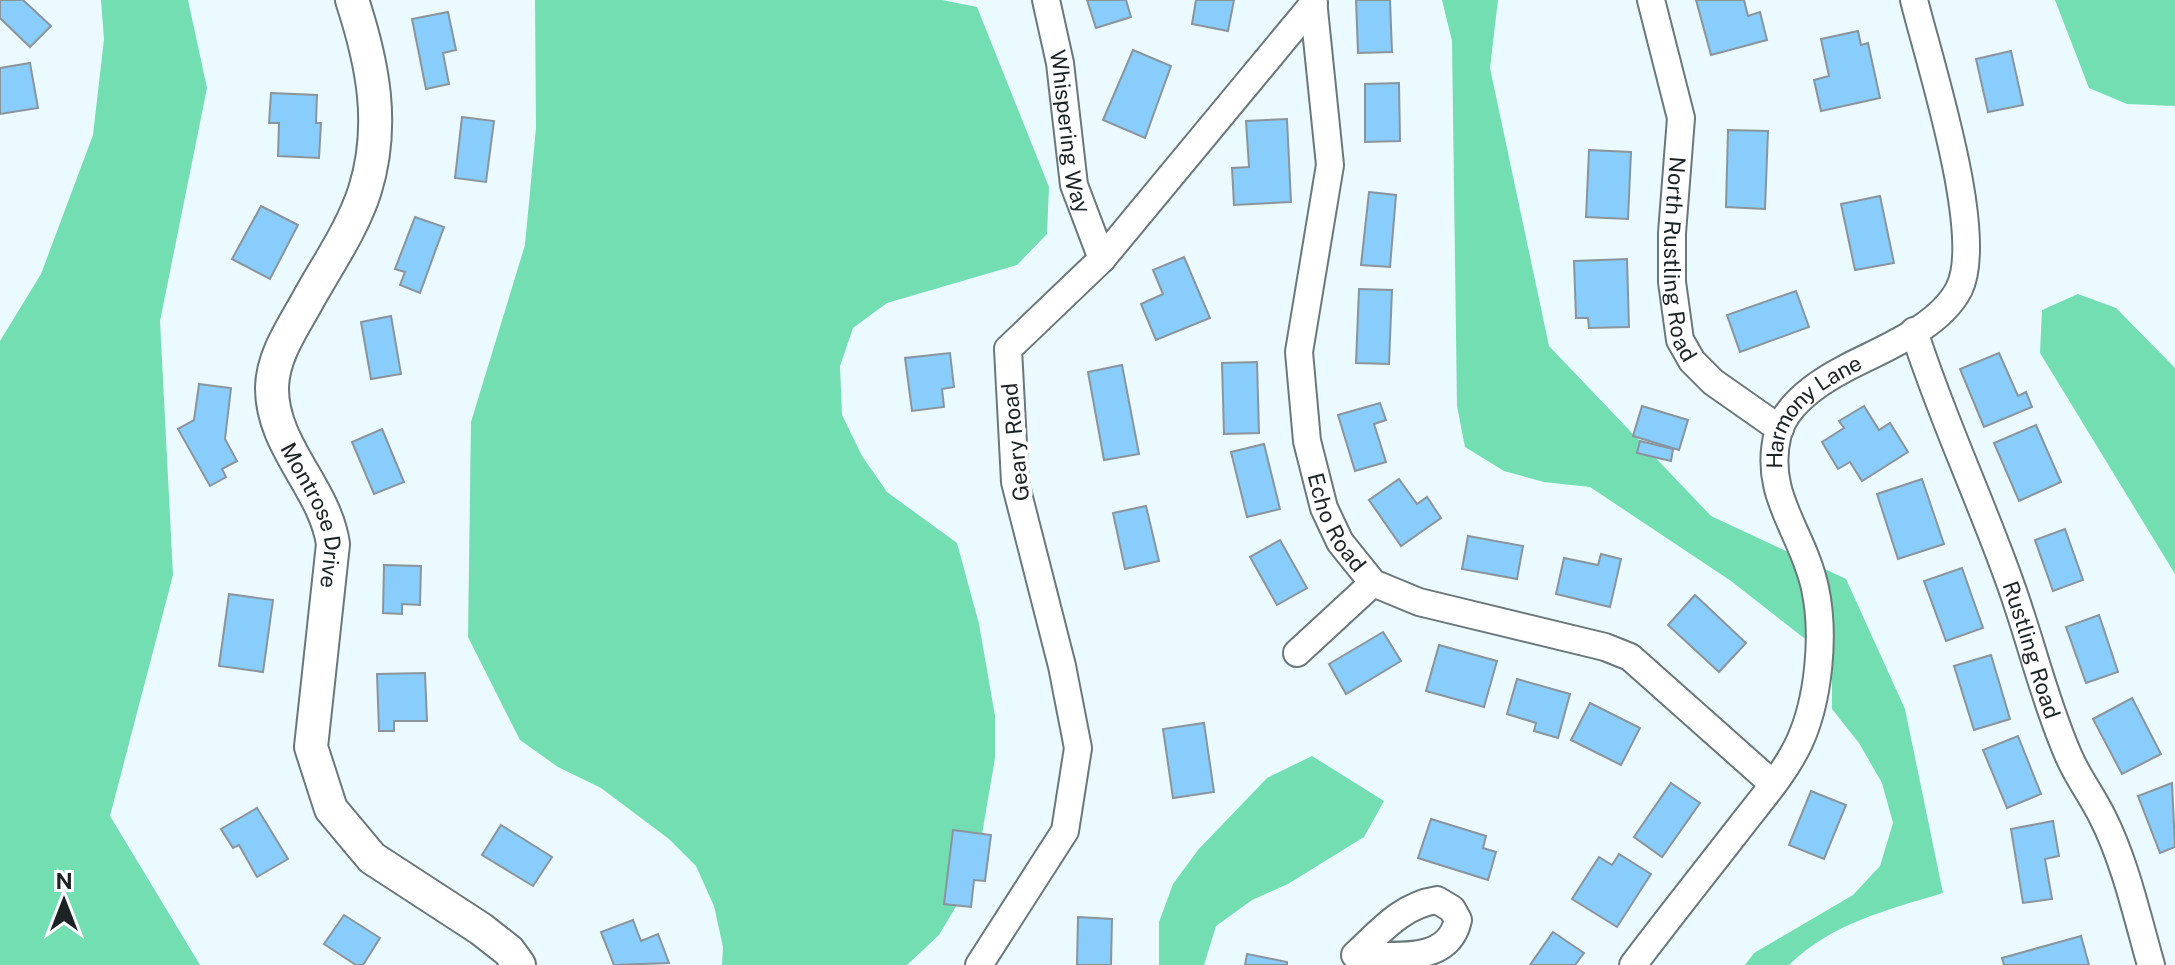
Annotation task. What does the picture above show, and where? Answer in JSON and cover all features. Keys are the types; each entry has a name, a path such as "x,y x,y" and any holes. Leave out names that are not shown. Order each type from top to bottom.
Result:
{"street":[{"name":"Montrose Drive","path":"352,0 376,89 370,170 353,217 280,351 272,388 279,426 331,525 333,544 313,722 314,763 331,809 372,858 481,929 519,965"},
{"name":"Whispering Way","path":"1046,0 1060,63 1074,185 1102,259"},
{"name":"North Rustling Road","path":"1651,0 1681,118 1672,233 1672,282 1680,340 1692,361 1713,382 1780,429"},
{"name":"Harmony Lane","path":"1633,965 1773,784 1800,742 1808,714 1817,658 1815,587 1796,534 1776,492 1772,461 1780,429 1795,406 1818,382 1914,331 1939,312 1959,289 1965,263 1960,179 1914,0"},
{"name":"Geary Road","path":"979,965 1065,831 1078,748 1062,666 1015,482 1008,349 1102,259 1314,1"},
{"name":"Echo Road","path":"1314,1 1330,165 1299,352 1307,441 1324,508 1340,542 1373,583 1419,602 1605,647 1630,657 1773,784"},
{"name":"Rustling Road","path":"1914,331 1931,384 1975,485 2019,604 2039,676 2066,751 2102,816 2119,860 2151,965"},
{"path":"1297,653 1373,583"}],"green space":[{"path":"101,0 188,0 207,88 160,321 173,575 110,816 200,965 0,965 0,341 41,274 93,135 104,39"},
{"path":"535,0 942,0 977,7 1049,187 1047,234 1017,265 887,303 853,328 840,366 842,415 862,456 887,492 957,543 979,624 995,716 995,758 979,852 964,893 939,935 907,965 722,965 723,947 714,906 696,866 669,839 601,788 558,767 520,740 468,637 471,422 525,245 536,128"},
{"path":"1442,0 1498,0 1490,68 1549,346 1711,516 1846,579 1905,709 1943,893 1842,928 1823,938 1789,965 1745,965 1754,953 1853,895 1880,866 1893,823 1882,783 1859,743 1832,709 1832,660 1731,581 1590,487 1544,482 1504,471 1465,447 1457,406 1452,41"},
{"path":"2055,0 2175,0 2175,106 2127,104 2089,88"},
{"path":"2078,294 2116,308 2175,368 2175,574 2040,353 2042,310"},
{"path":"1312,756 1384,801 1364,837 1288,884 1252,900 1216,926 1204,965 1159,965 1159,922 1173,884 1198,850 1267,778"}],"building":[{"path":"0,0 23,0 51,26 30,47 0,18"},
{"path":"1087,0 1126,0 1131,17 1096,28"},
{"path":"1196,0 1234,0 1228,31 1192,24"},
{"path":"1356,0 1390,0 1392,52 1358,53"},
{"path":"1696,0 1744,0 1748,16 1760,12 1767,40 1711,55"},
{"path":"448,12 456,50 443,53 449,84 426,89 412,19"},
{"path":"1858,31 1861,45 1868,43 1880,98 1821,111 1814,80 1829,76 1821,39"},
{"path":"1133,50 1171,66 1145,138 1103,120"},
{"path":"2011,51 2023,105 1988,112 1976,59"},
{"path":"30,63 38,108 0,114 0,68"},
{"path":"1399,83 1400,141 1365,142 1365,84"},
{"path":"271,93 317,95 316,123 321,123 319,158 278,156 279,123 269,123"},
{"path":"462,117 494,121 486,182 455,178"},
{"path":"1287,119 1291,202 1234,205 1232,168 1249,167 1246,121"},
{"path":"1728,130 1768,131 1765,209 1726,207"},
{"path":"1589,150 1631,152 1628,219 1586,217"},
{"path":"1369,192 1396,195 1390,267 1361,265"},
{"path":"1880,196 1894,263 1855,270 1841,204"},
{"path":"261,206 298,225 270,279 232,259"},
{"path":"415,217 444,227 420,293 400,285 405,272 395,269"},
{"path":"1184,257 1210,318 1156,340 1141,304 1163,294 1153,270"},
{"path":"1627,259 1629,327 1589,328 1588,318 1576,318 1574,261"},
{"path":"1359,289 1392,290 1389,364 1356,363"},
{"path":"1796,291 1809,327 1740,352 1727,315"},
{"path":"391,316 401,374 371,379 361,322"},
{"path":"950,353 954,387 942,389 944,407 912,411 905,358"},
{"path":"1999,353 2018,396 2026,392 2032,407 1984,427 1960,369"},
{"path":"1257,362 1259,433 1224,434 1222,363"},
{"path":"1122,365 1139,454 1104,460 1088,372"},
{"path":"199,384 231,388 225,439 237,461 222,469 226,477 210,486 178,429 194,420"},
{"path":"1380,403 1386,420 1374,424 1386,462 1355,471 1338,415"},
{"path":"1642,406 1688,420 1679,450 1633,436"},
{"path":"1864,406 1879,430 1890,423 1908,452 1862,481 1850,462 1838,469 1822,442 1844,428 1839,421"},
{"path":"2036,425 2061,482 2019,501 1994,443"},
{"path":"382,429 404,482 374,494 352,442"},
{"path":"1640,441 1673,449 1671,461 1637,453"},
{"path":"1264,444 1280,509 1247,517 1231,452"},
{"path":"1399,479 1417,504 1427,497 1441,518 1401,546 1369,500"},
{"path":"1922,479 1944,544 1898,559 1877,494"},
{"path":"1146,506 1159,561 1125,569 1113,513"},
{"path":"2065,529 2083,580 2053,591 2035,540"},
{"path":"1468,536 1523,546 1517,579 1462,569"},
{"path":"1280,540 1307,588 1277,605 1250,557"},
{"path":"1601,554 1621,559 1610,607 1556,594 1564,558 1598,565"},
{"path":"384,565 421,566 420,605 402,604 402,614 383,613"},
{"path":"1962,568 1983,628 1946,641 1924,581"},
{"path":"229,594 273,600 263,672 219,666"},
{"path":"1695,595 1746,643 1719,672 1668,625"},
{"path":"2099,615 2118,672 2086,683 2066,627"},
{"path":"1383,632 1401,661 1346,694 1329,664"},
{"path":"1439,645 1497,661 1484,707 1426,691"},
{"path":"1991,655 2010,719 1974,730 1954,666"},
{"path":"425,673 427,721 394,721 394,731 379,731 377,674"},
{"path":"1517,679 1570,694 1558,738 1534,731 1536,723 1507,714"},
{"path":"2132,698 2161,754 2122,774 2093,719"},
{"path":"1590,703 1640,728 1621,765 1571,740"},
{"path":"1204,723 1214,792 1173,798 1163,729"},
{"path":"2018,736 2041,794 2007,808 1983,750"},
{"path":"1671,783 1700,803 1662,857 1634,837"},
{"path":"2172,783 2175,847 2160,853 2138,796"},
{"path":"1811,791 1846,805 1824,859 1789,845"},
{"path":"257,808 288,859 257,877 239,845 233,848 221,829"},
{"path":"1431,819 1486,836 1483,848 1496,852 1488,880 1418,858"},
{"path":"2053,821 2059,856 2045,859 2052,899 2023,903 2011,829"},
{"path":"501,825 552,857 533,886 482,855"},
{"path":"953,830 991,835 985,881 974,880 971,907 944,904"},
{"path":"1619,854 1651,874 1617,927 1572,899 1599,857 1612,865"},
{"path":"344,915 380,938 363,965 356,965 324,944"},
{"path":"1078,917 1112,919 1111,965 1077,965"},
{"path":"633,920 641,941 658,934 669,963 614,965 601,932"},
{"path":"1553,932 1584,953 1575,965 1530,965"},
{"path":"2081,936 2089,965 2004,965 2002,958"},
{"path":"1247,954 1287,962 1287,965 1245,965"}]}
